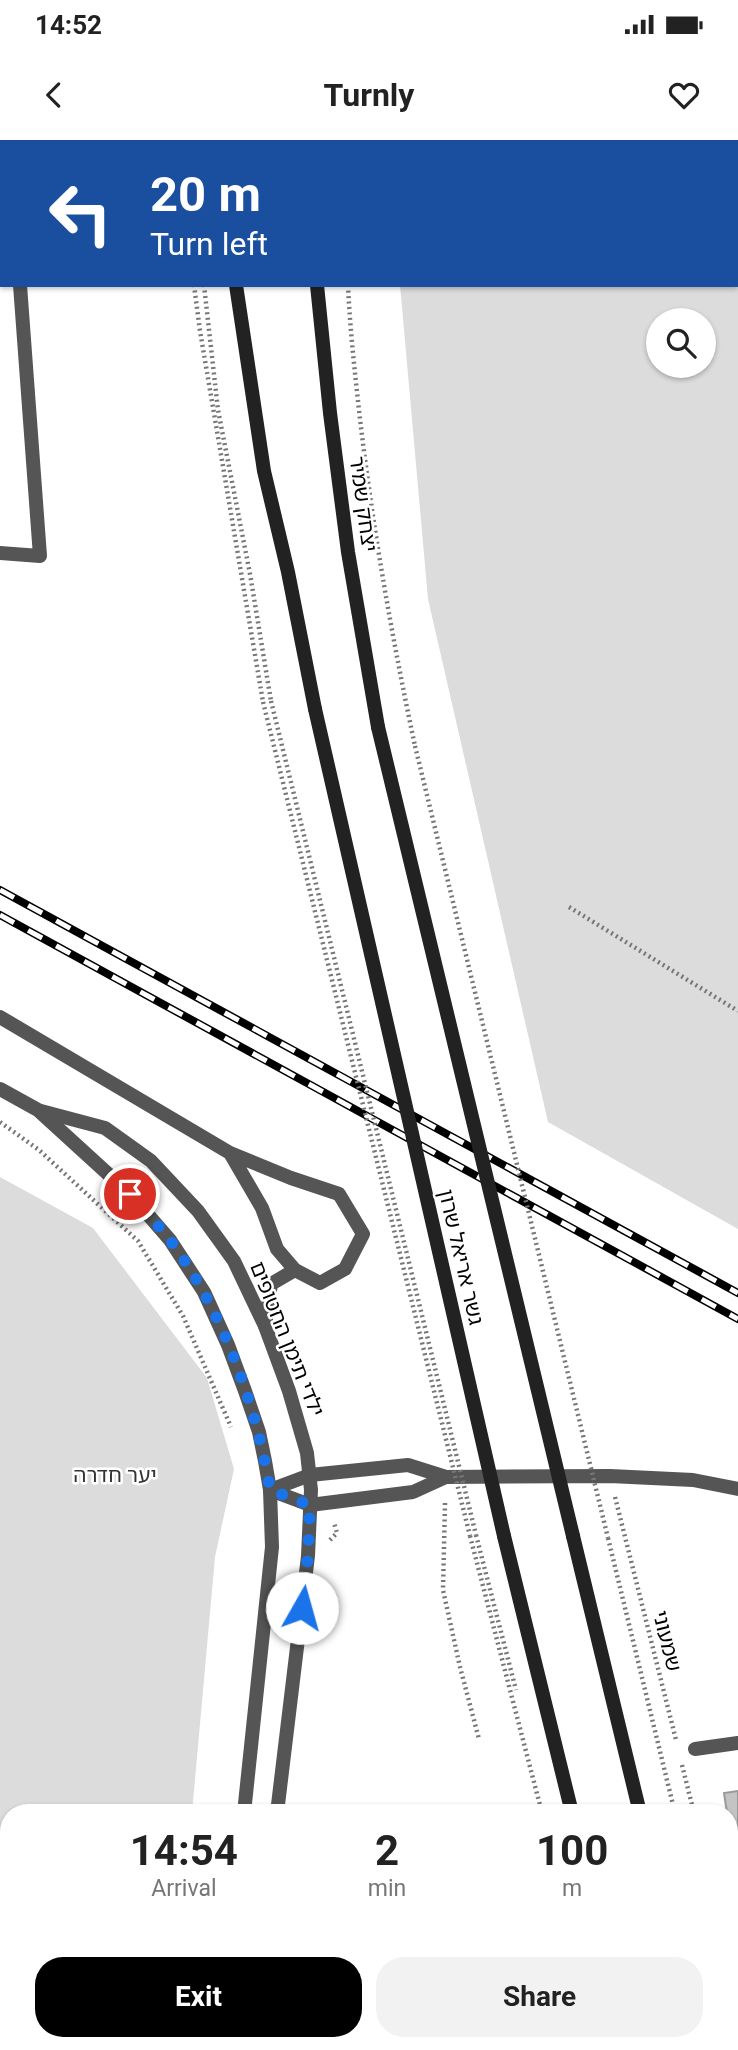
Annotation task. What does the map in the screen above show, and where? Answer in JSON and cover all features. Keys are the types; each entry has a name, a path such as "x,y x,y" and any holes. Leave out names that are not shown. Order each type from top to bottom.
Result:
{"main road":[{"name":"גשר אריאל שרון","path":"236,287 264,471 288,572 315,709 504,1536 570,1804"},
{"name":"יצחק שמיר","path":"317,287 348,552 378,727"},
{"name":"גשר אריאל שרון","path":"378,727 638,1804"}],"street":[{"path":"0,553 40,556 20,287"},
{"path":"0,1017 230,1153 339,1194 363,1234 345,1269 320,1283 295,1270 277,1249 262,1208 230,1153"},
{"name":"ילדי תימן החטופים","path":"0,1089 38,1110 130,1194 170,1240 204,1292 228,1345 259,1432 270,1490 272,1547 245,1804"},
{"name":"ילדי תימן החטופים","path":"38,1110 105,1128 151,1161 198,1210 234,1261 265,1326 301,1430 310,1475 308,1556 278,1804"},
{"path":"265,1326 271,1284 295,1270"},
{"path":"270,1490 310,1475 408,1465 446,1477 610,1476 693,1480 738,1489"},
{"path":"270,1490 310,1505 413,1492 446,1477"},
{"path":"695,1749 738,1743"}],"path":[{"path":"194,287 263,702 540,1804"},
{"path":"204,287 218,410 271,701 473,1535 545,1804"},
{"path":"348,287 354,365 380,567 415,746 673,1804"},
{"path":"569,907 738,1012"},
{"path":"0,1122 39,1150 138,1241 183,1316 231,1427 259,1432"},
{"name":"שמעוני","path":"610,1476 679,1752"},
{"path":"446,1477 443,1590 479,1739"},
{"path":"682,1764 692,1804"}],"green space":[{"path":"400,287 738,287 738,1229 548,1122 428,599"},
{"name":"יער חדרה","path":"0,1177 93,1228 207,1378 234,1469 215,1557 193,1804 0,1804"}],"building":[{"path":"738,1791 738,1804 726,1804 724,1793"}],"railway":[{"path":"0,890 738,1293"},
{"path":"0,915 738,1319"}],"route":[{"path":"130,1194 170,1240 204,1292 228,1345 259,1432 270,1490 310,1505 302,1608"}]}
